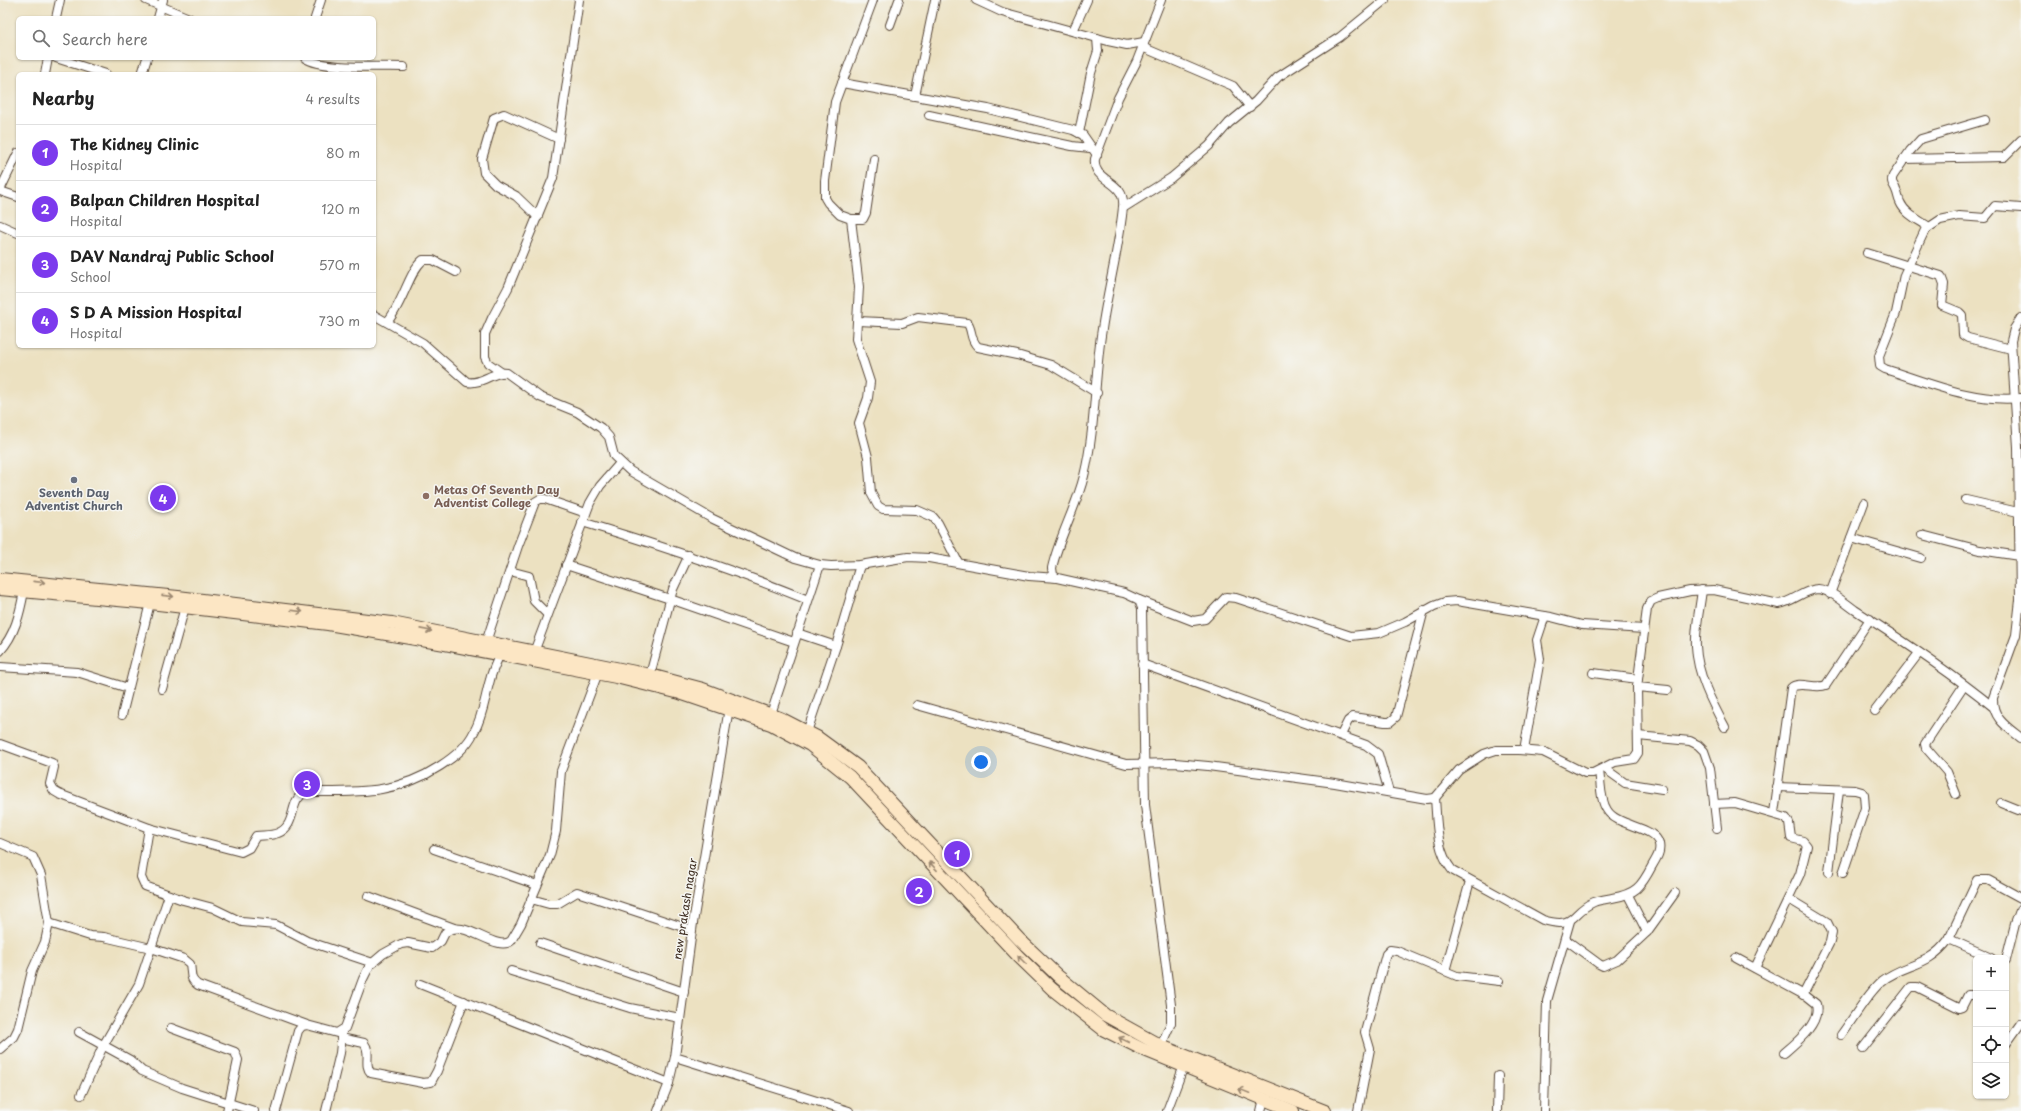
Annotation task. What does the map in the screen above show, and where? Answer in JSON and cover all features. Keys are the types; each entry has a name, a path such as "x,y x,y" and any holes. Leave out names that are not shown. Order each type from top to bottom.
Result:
{"main road":[{"path":"0,578 330,614 392,623 534,652 680,693 729,708 771,724 795,735 837,765 1019,957 1052,989 1104,1030 1185,1061 1325,1111"},
{"path":"0,589 150,603 328,624 599,670 650,675 703,690 771,714 807,732 832,747 858,766 1019,939 1059,977 1105,1014 1159,1050"},
{"path":"1185,1061 1262,1105 1293,1111"}],"street":[{"path":"56,16 60,0"},
{"path":"146,0 162,3 185,16"},
{"path":"316,16 321,0"},
{"path":"579,0 553,178 506,292 492,318 486,334 485,358 488,363 501,372 507,373 540,397 577,412 595,424 609,437 614,456 620,463 674,498 711,518 795,558 820,565 860,565 917,557 958,562 1029,576 1057,578 1120,592 1193,621 1205,619 1226,597 1236,598 1351,636 1379,633 1405,622 1424,610 1445,602 1457,601 1545,616 1582,625 1644,629"},
{"path":"874,0 842,83 833,113 825,198 835,211 851,219 863,219 866,213 874,159"},
{"path":"890,25 899,0"},
{"path":"915,96 935,0"},
{"path":"976,0 1006,14 1097,38 1127,45 1143,44 1233,86 1250,106"},
{"path":"1073,31 1087,0"},
{"path":"1057,578 1053,575 1052,568 1084,478 1090,449 1097,393 1102,329 1124,200 1118,186 1097,172 1094,166 1118,98 1132,73 1161,0"},
{"path":"1123,208 1171,178 1209,146 1229,123 1250,106 1278,77 1340,37 1385,0"},
{"path":"159,16 162,3"},
{"path":"1079,133 1098,51 1097,38"},
{"path":"45,72 48,60"},
{"path":"62,60 100,72"},
{"path":"143,72 146,60"},
{"path":"309,60 334,65 404,66"},
{"path":"842,83 988,109 1079,133 1083,135 1090,148 1097,155"},
{"path":"538,217 516,196 490,180 484,173 482,159 494,118 499,114 504,114 558,139"},
{"path":"929,115 1072,146 1090,148"},
{"path":"1929,227 1906,212 1899,201 1896,189 1892,185 1891,180 1893,176 1916,143 1925,137 1985,120"},
{"path":"1904,159 2004,157 2021,140"},
{"path":"16,157 0,191 16,196"},
{"path":"2018,398 1992,398 1972,395 1885,369 1880,366 1879,356 1896,313 1908,265 1922,236 1929,227 1940,220 1959,216 1985,218 1991,209 1999,205 2021,208"},
{"path":"851,219 859,287 857,346 870,382 868,398 859,423 868,457 870,484 874,500 878,506 883,508 917,510 933,517 958,562"},
{"path":"0,225 16,232"},
{"path":"1867,253 1936,274 1943,279 1941,302 1945,307 1959,312 1962,315 1963,335 1968,338 2011,349"},
{"path":"387,322 396,310 417,267 423,260 433,260 456,272"},
{"path":"376,317 387,322 427,347 467,382 479,382 501,372"},
{"path":"858,321 902,323 918,317 967,323 969,325 970,334 978,347 1018,355 1051,366 1097,393"},
{"path":"1992,706 1993,698 2016,635 2021,600 2019,556 2020,534 2018,512 2018,398 2011,349 2014,329 2021,318"},
{"path":"534,652 547,614 594,494 620,463"},
{"path":"486,642 535,502 540,499 545,499 586,513"},
{"path":"1966,500 2018,512"},
{"path":"1830,594 1864,503"},
{"path":"582,522 689,555 750,576 808,600"},
{"path":"1922,535 1980,550 2019,556"},
{"path":"1851,538 1921,558"},
{"path":"650,675 670,599 689,555"},
{"path":"771,714 820,565"},
{"path":"807,732 836,646 860,565"},
{"path":"566,566 670,599 794,642"},
{"path":"510,571 529,576 534,601 547,614"},
{"path":"1702,590 1695,644 1697,658 1716,709 1725,727"},
{"path":"917,705 1126,764 1175,764 1224,768 1427,799 1435,798 1459,770 1484,754 1496,750 1543,752 1584,773 1601,770 1615,762 1634,758 1638,753 1638,683 1647,609 1651,601 1658,598 1702,590 1725,591 1779,604 1789,602 1814,590 1823,590 1870,619 1964,685 1992,706 1998,719 2021,738"},
{"path":"0,651 12,635 21,608 24,591"},
{"path":"1139,600 1143,616 1142,664 1146,814 1171,1005 1171,1024 1159,1050"},
{"path":"122,714 150,603"},
{"path":"162,689 186,607"},
{"path":"1341,735 1348,721 1353,717 1390,722 1396,717 1424,610"},
{"path":"1524,750 1540,658 1537,640 1545,616"},
{"path":"1774,814 1791,688 1797,685 1818,687 1826,685 1870,619"},
{"path":"797,633 836,646"},
{"path":"1875,711 1919,653"},
{"path":"0,744 52,763 54,767 50,784 54,791 149,828 241,852 249,848 256,836 277,834 282,831 291,819 297,798 301,794 306,792 360,792 413,782 445,763 466,745 472,737 479,721 490,678 500,654"},
{"path":"1142,664 1366,745 1378,754 1389,792"},
{"path":"0,667 77,672 128,688"},
{"path":"368,896 454,928 466,930 496,941 508,943 514,937 550,855 554,837 561,771 599,670"},
{"path":"1593,672 1668,690"},
{"path":"1956,794 1947,772 1926,748 1925,744 1964,685"},
{"name":"new prakash nagar","path":"658,1111 669,1083 675,1057 692,930 729,708"},
{"path":"1638,736 1690,741 1698,745 1704,751 1708,759 1717,828"},
{"path":"1601,770 1625,783 1662,789"},
{"path":"1435,798 1439,844 1442,854 1452,870 1543,920 1560,924 1570,921 1593,902 1628,895 1636,891 1643,883 1660,852 1658,839 1653,834 1617,820 1607,811 1604,803 1601,770"},
{"path":"1777,787 1862,792 1866,800 1843,873"},
{"path":"1829,872 1839,790"},
{"path":"1714,804 1735,803 1788,819 1791,838 1803,840 1807,846 1802,867 1789,899 1755,968"},
{"path":"2001,803 2021,811"},
{"path":"149,828 140,877 145,886 213,908 242,922 276,925 321,946 373,963"},
{"path":"0,843 33,857 41,874 50,923 45,942 32,971 18,1030 14,1037 0,1049"},
{"path":"434,849 537,885"},
{"path":"1841,1035 1883,981 1893,974 1921,963 1943,947 1949,939 1977,880 1988,880 2021,898"},
{"path":"1445,971 1470,881"},
{"path":"531,899 549,904 557,904 577,892 692,930"},
{"path":"1565,939 1603,966 1617,960 1647,932 1674,893"},
{"path":"81,1095 103,1046 139,984 170,895"},
{"path":"1628,895 1647,932"},
{"path":"1789,899 1827,922 1832,932 1830,942 1803,995"},
{"path":"2007,955 2015,924 2021,908"},
{"path":"1544,1111 1546,1012 1570,921"},
{"path":"50,923 90,936 104,937 151,948 188,961 192,982 307,1025 338,1033 364,1043 368,1052 367,1065 371,1073 423,1083 431,1082 437,1072 464,1001"},
{"path":"326,1111 340,1053 342,1035 367,970 373,963 401,944 408,943 432,948 441,941 445,932 454,928"},
{"path":"1949,939 1985,955"},
{"path":"540,943 684,992"},
{"path":"1358,1111 1370,1049 1365,1032 1386,954 1390,950 1397,951 1465,978 1498,981"},
{"path":"1736,958 1803,995 1816,1004 1816,1014 1802,1038 1784,1053"},
{"path":"511,971 630,1008 680,1018"},
{"path":"420,984 669,1083"},
{"path":"1863,1048 1911,987 1917,987 1959,1008 1962,1006 1968,995 1973,995"},
{"path":"2009,1040 2021,1023"},
{"path":"276,1111 284,1086 295,1036 302,1026 307,1025"},
{"path":"171,1028 235,1052 238,1060 228,1107"},
{"path":"79,1032 130,1060 142,1071 228,1107 254,1111"},
{"path":"675,1057 849,1111"},
{"path":"1167,1111 1185,1061"},
{"path":"1497,1111 1498,1076"}],"place":[{"name":"Seventh Day Adventist Church","path":"74,480"},
{"name":"Metas Of Seventh Day Adventist College","path":"426,496"},
{"name":"S D A Mission Hospital","path":"163,498"},
{"name":"DAV Nandraj Public School","path":"307,784"},
{"name":"The Kidney Clinic","path":"957,854"},
{"name":"Balpan Children Hospital","path":"919,891"}]}
